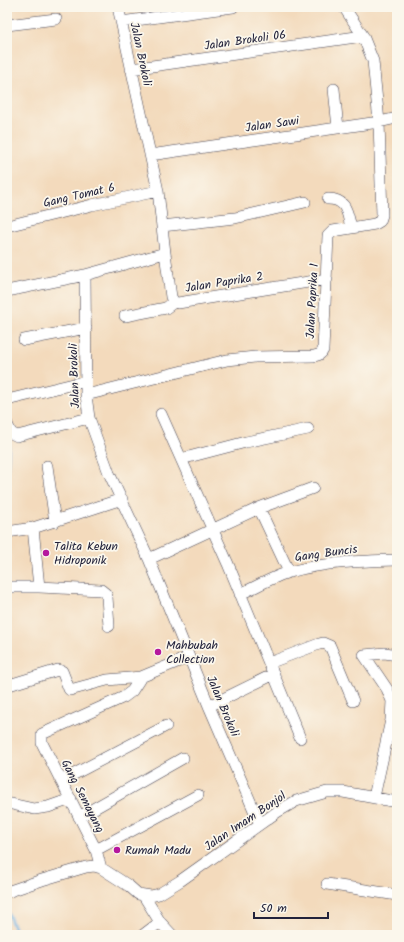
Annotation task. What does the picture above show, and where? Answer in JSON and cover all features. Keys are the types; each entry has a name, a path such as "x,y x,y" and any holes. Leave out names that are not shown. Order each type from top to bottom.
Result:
{"street":[{"name":"Jalan Brokoli","path":"118,7 120,22 158,191 165,254"},
{"path":"120,22 233,7"},
{"name":"Jalan Paprika 1","path":"86,395 227,360 319,355 323,350 330,233 333,231 376,224 380,221 382,215 379,122 373,61 362,36 344,7"},
{"path":"7,25 56,19"},
{"name":"Jalan Brokoli 06","path":"131,69 362,36"},
{"path":"334,89 338,128"},
{"name":"Jalan Sawi","path":"150,155 379,122 397,118"},
{"name":"Gang Tomat 6","path":"7,226 92,205 158,191"},
{"path":"328,199 336,199 345,206 351,228"},
{"path":"162,226 234,218 305,202"},
{"path":"7,291 85,275 165,254"},
{"name":"Jalan Paprika 2","path":"165,254 171,297 174,302 178,303 327,279"},
{"name":"Jalan Brokoli","path":"85,275 86,395 89,418 109,473 150,559 209,706 260,824"},
{"path":"125,316 166,308 174,302"},
{"path":"24,340 86,328"},
{"path":"7,400 86,381"},
{"path":"161,414 213,530 300,738"},
{"path":"7,424 11,433 17,436 89,418"},
{"path":"181,459 246,442 308,429"},
{"path":"46,466 55,522"},
{"path":"150,559 259,508 313,488"},
{"path":"10,532 55,522 122,499"},
{"path":"259,508 289,572"},
{"path":"33,528 39,587"},
{"name":"Gang Buncis","path":"240,594 289,572 344,562 397,560"},
{"path":"7,587 39,587 104,591 107,597 109,626"},
{"path":"269,663 319,644 327,644 330,646 353,701"},
{"path":"374,797 394,720 394,701 364,655 385,653 397,655"},
{"path":"9,685 58,670 62,671 70,690 107,680 141,677 189,657"},
{"path":"209,706 274,674"},
{"name":"Gang Semayang","path":"101,868 96,850 42,743 42,736 44,732 124,697 132,691 141,677"},
{"path":"61,781 166,726"},
{"path":"79,816 183,758"},
{"name":"Jalan Imam Bonjol","path":"144,896 151,896 163,892 277,812 296,802 327,792 343,792 397,802"},
{"path":"96,850 198,795"},
{"path":"7,803 34,810 71,799"},
{"path":"7,892 42,880 94,866 101,868 129,886 138,894 144,896 160,922 172,935"},
{"path":"327,884 397,895"},
{"path":"144,935 160,922"}],"waterway":[{"path":"7,438 9,442 7,474"},
{"path":"7,911 17,935"}],"place":[{"name":"Talita Kebun Hidroponik","path":"46,553"},
{"name":"Mahbubah Collection","path":"158,652"},
{"name":"Rumah Madu","path":"117,850"}]}
